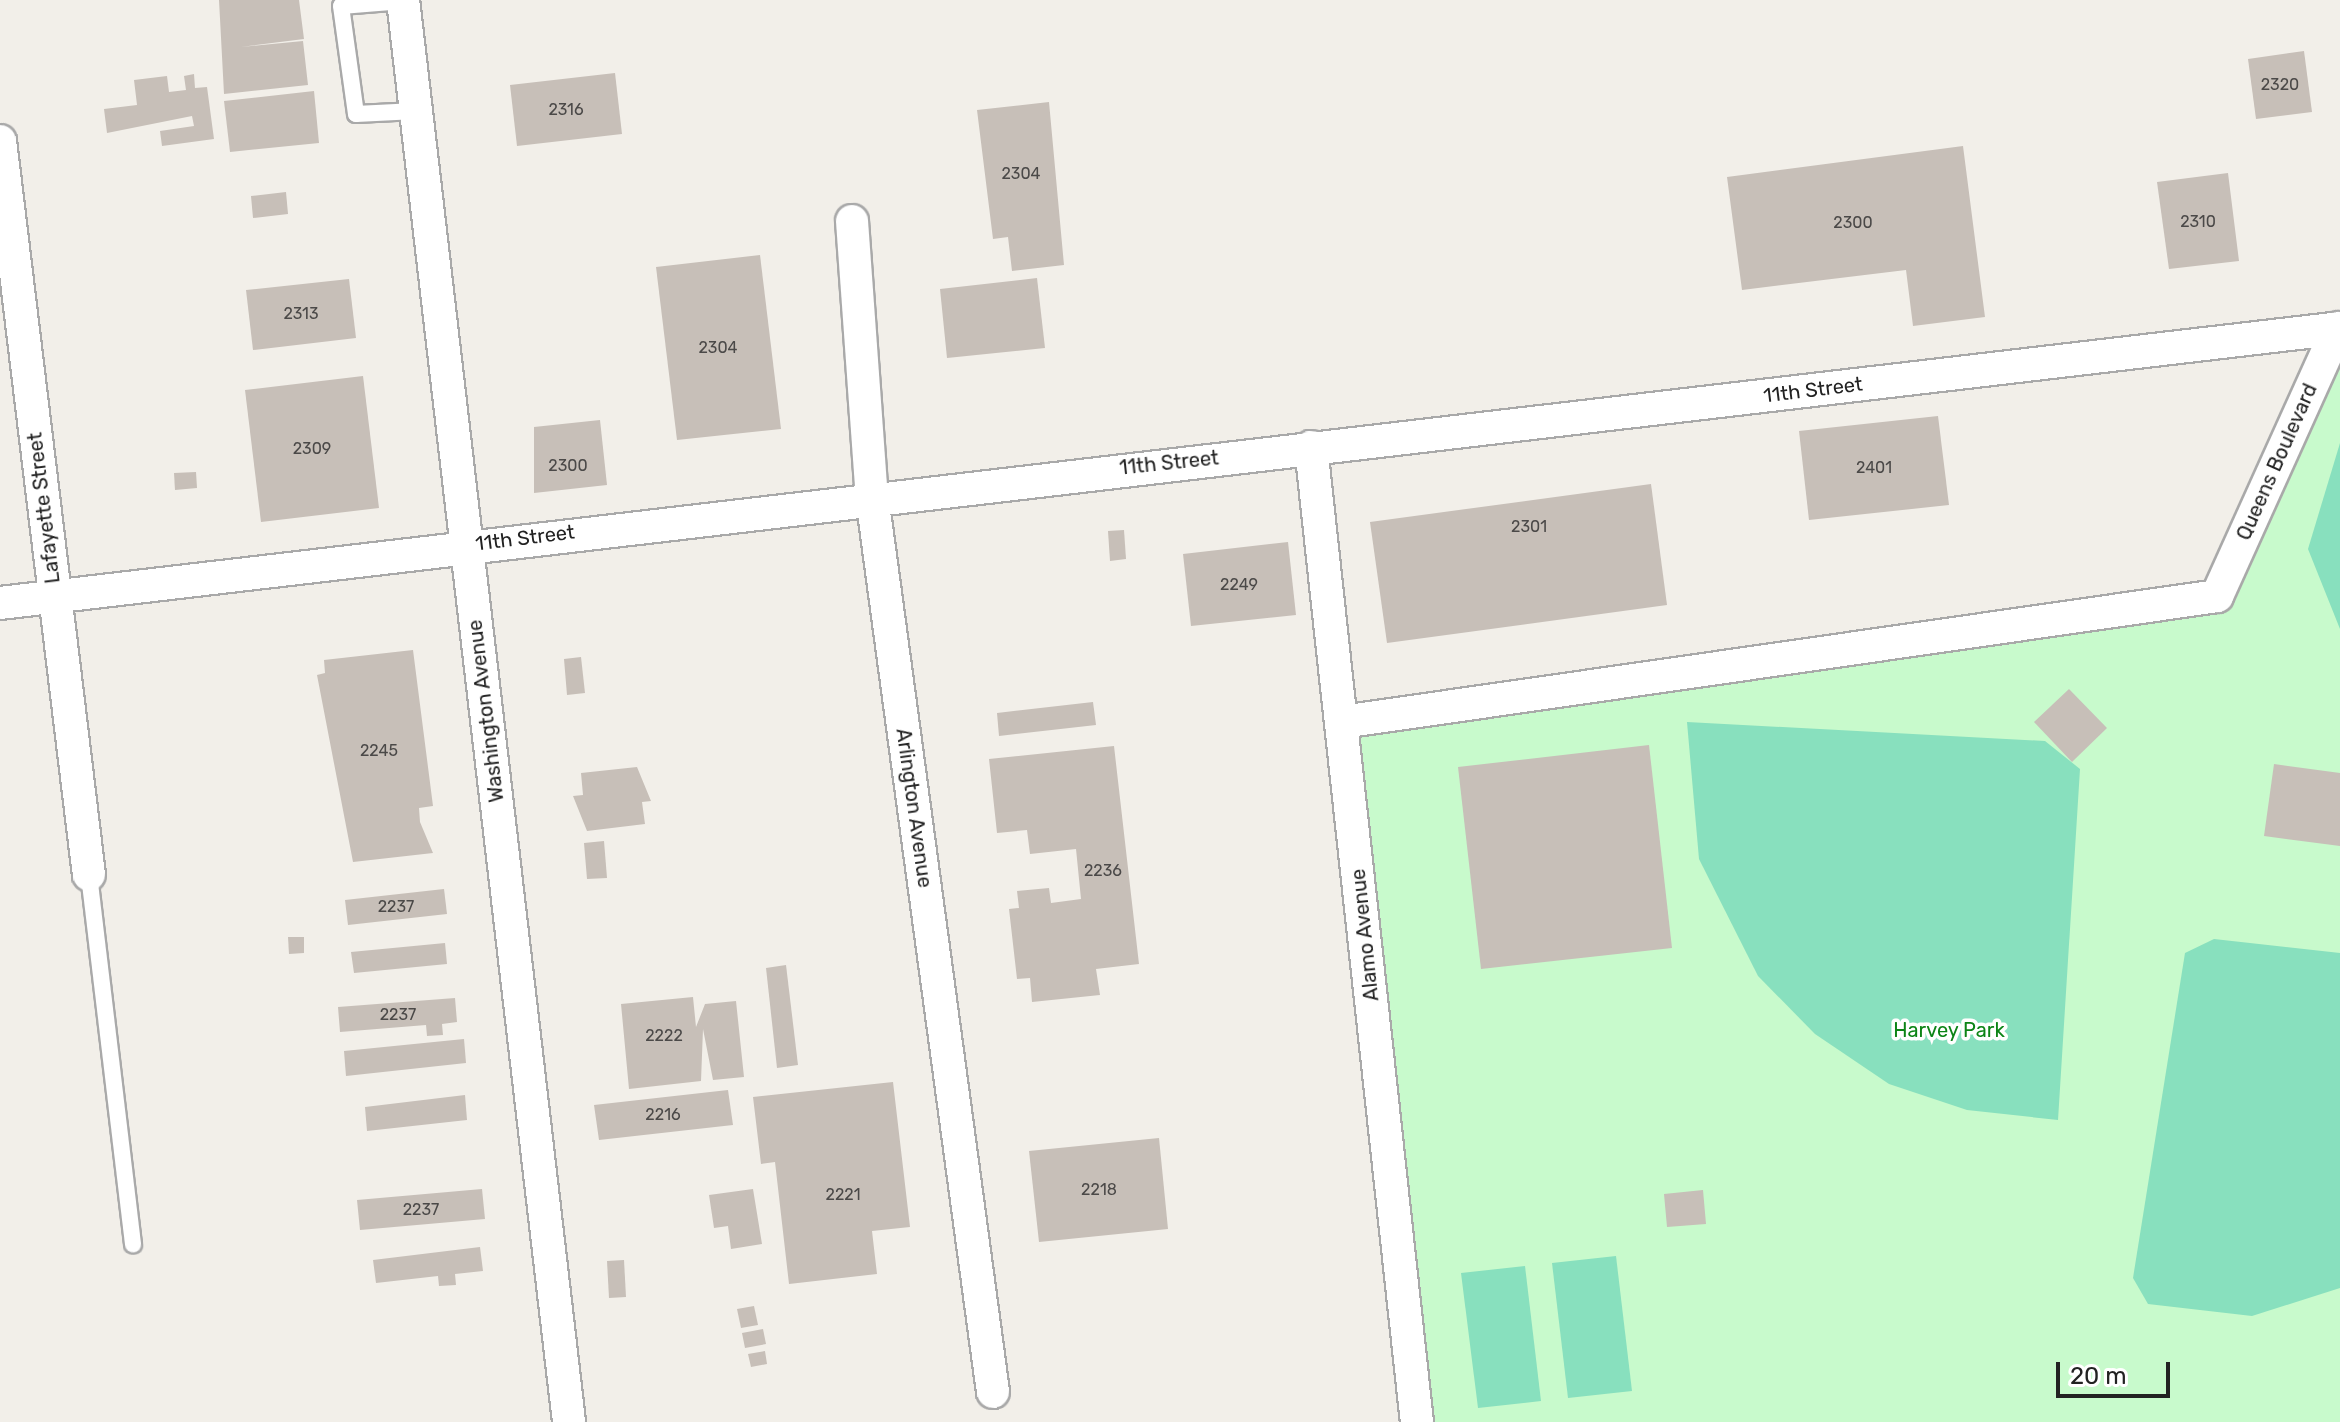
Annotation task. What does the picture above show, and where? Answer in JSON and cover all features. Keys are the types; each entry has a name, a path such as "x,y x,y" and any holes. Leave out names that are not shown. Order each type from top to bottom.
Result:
{"street":[{"name":"Washington Avenue","path":"403,0 569,1422"},
{"name":"Lafayette Street","path":"0,141 89,875"},
{"name":"Arlington Avenue","path":"852,221 872,497 993,1392"},
{"name":"11th Street","path":"0,603 872,497 2339,328"},
{"name":"Queens Boulevard","path":"1342,722 2217,596 2339,328"},
{"name":"Alamo Avenue","path":"1311,447 1417,1422"}],"lane":[{"path":"403,0 341,6 356,114 416,111"},
{"path":"89,875 133,1244"}],"green space":[{"name":"Harvey Park","path":"2340,328 2340,1422 1417,1422 1342,722 2217,596"},
{"path":"2340,443 2340,629 2308,549"},
{"path":"1687,722 2045,741 2080,769 2058,1120 1967,1110 1889,1084 1815,1034 1758,976 1699,859"},
{"path":"2214,939 2340,953 2340,1288 2252,1316 2148,1304 2133,1278 2185,953"},
{"path":"1616,1256 1632,1391 1568,1398 1552,1263"},
{"path":"1525,1266 1541,1401 1478,1408 1461,1273"}],"building":[{"path":"219,0 299,0 304,39 241,47 303,41 308,85 224,94"},
{"path":"2304,51 2312,112 2256,119 2248,59"},
{"path":"615,73 622,134 517,146 510,85"},
{"path":"194,74 195,88 207,87 214,139 162,146 160,131 194,126 192,116 107,133 104,109 137,105 134,80 167,76 169,92 186,90 184,76"},
{"path":"314,91 319,143 230,152 224,101"},
{"path":"1049,102 1064,265 1012,271 1008,237 993,239 977,110"},
{"path":"1963,146 1985,317 1913,326 1906,270 1742,290 1727,177"},
{"path":"2228,173 2239,261 2169,269 2157,182"},
{"path":"286,192 288,214 253,218 251,196"},
{"path":"760,255 781,429 677,440 656,267"},
{"path":"1037,278 1045,348 947,358 940,289"},
{"path":"349,279 356,338 253,350 246,290"},
{"path":"363,376 379,508 261,522 245,390"},
{"path":"1938,416 1949,505 1809,520 1799,431"},
{"path":"600,420 607,485 534,493 534,427"},
{"path":"196,472 197,488 175,490 174,473"},
{"path":"1651,484 1667,605 1387,643 1370,522"},
{"path":"1124,530 1126,559 1110,561 1108,531"},
{"path":"1288,542 1296,615 1191,626 1183,554"},
{"path":"413,650 433,806 419,808 420,822 433,853 353,862 317,675 325,673 324,660"},
{"path":"581,657 585,693 567,695 564,659"},
{"path":"2069,689 2107,728 2072,762 2034,722"},
{"path":"1093,702 1096,725 999,736 997,713"},
{"path":"1649,745 1672,948 1481,969 1458,767"},
{"path":"1114,746 1139,964 1096,969 1100,995 1032,1002 1030,978 1017,979 1009,909 1019,908 1017,891 1049,888 1051,903 1081,899 1076,849 1030,854 1027,830 997,833 989,759"},
{"path":"2274,764 2340,773 2340,846 2264,836"},
{"path":"637,767 651,801 642,802 645,824 587,831 573,796 583,795 581,773"},
{"path":"604,841 607,878 587,879 584,843"},
{"path":"444,889 447,914 348,925 345,900"},
{"path":"288,937 304,937 304,953 289,954"},
{"path":"445,943 447,964 354,973 351,952"},
{"path":"786,965 798,1065 777,1068 766,968"},
{"path":"693,997 696,1027 705,1004 736,1001 744,1077 713,1080 703,1029 701,1081 629,1089 621,1004"},
{"path":"455,998 457,1022 442,1024 443,1035 427,1036 426,1025 340,1032 338,1007"},
{"path":"464,1039 466,1063 346,1076 344,1051"},
{"path":"893,1082 910,1227 872,1231 877,1274 789,1284 775,1162 761,1164 753,1097"},
{"path":"728,1090 733,1125 599,1140 594,1105"},
{"path":"465,1095 467,1120 367,1131 365,1107"},
{"path":"1159,1138 1168,1229 1039,1242 1029,1151"},
{"path":"482,1189 485,1219 360,1230 357,1200"},
{"path":"753,1189 762,1244 731,1249 728,1226 714,1228 709,1195"},
{"path":"1703,1190 1706,1224 1667,1227 1664,1194"},
{"path":"480,1247 483,1271 455,1274 456,1285 439,1286 438,1276 376,1283 373,1260"},
{"path":"624,1260 626,1297 609,1298 607,1261"},
{"path":"754,1306 758,1325 741,1328 737,1309"},
{"path":"763,1329 766,1344 745,1348 742,1333"},
{"path":"765,1351 767,1364 751,1367 748,1354"}]}
